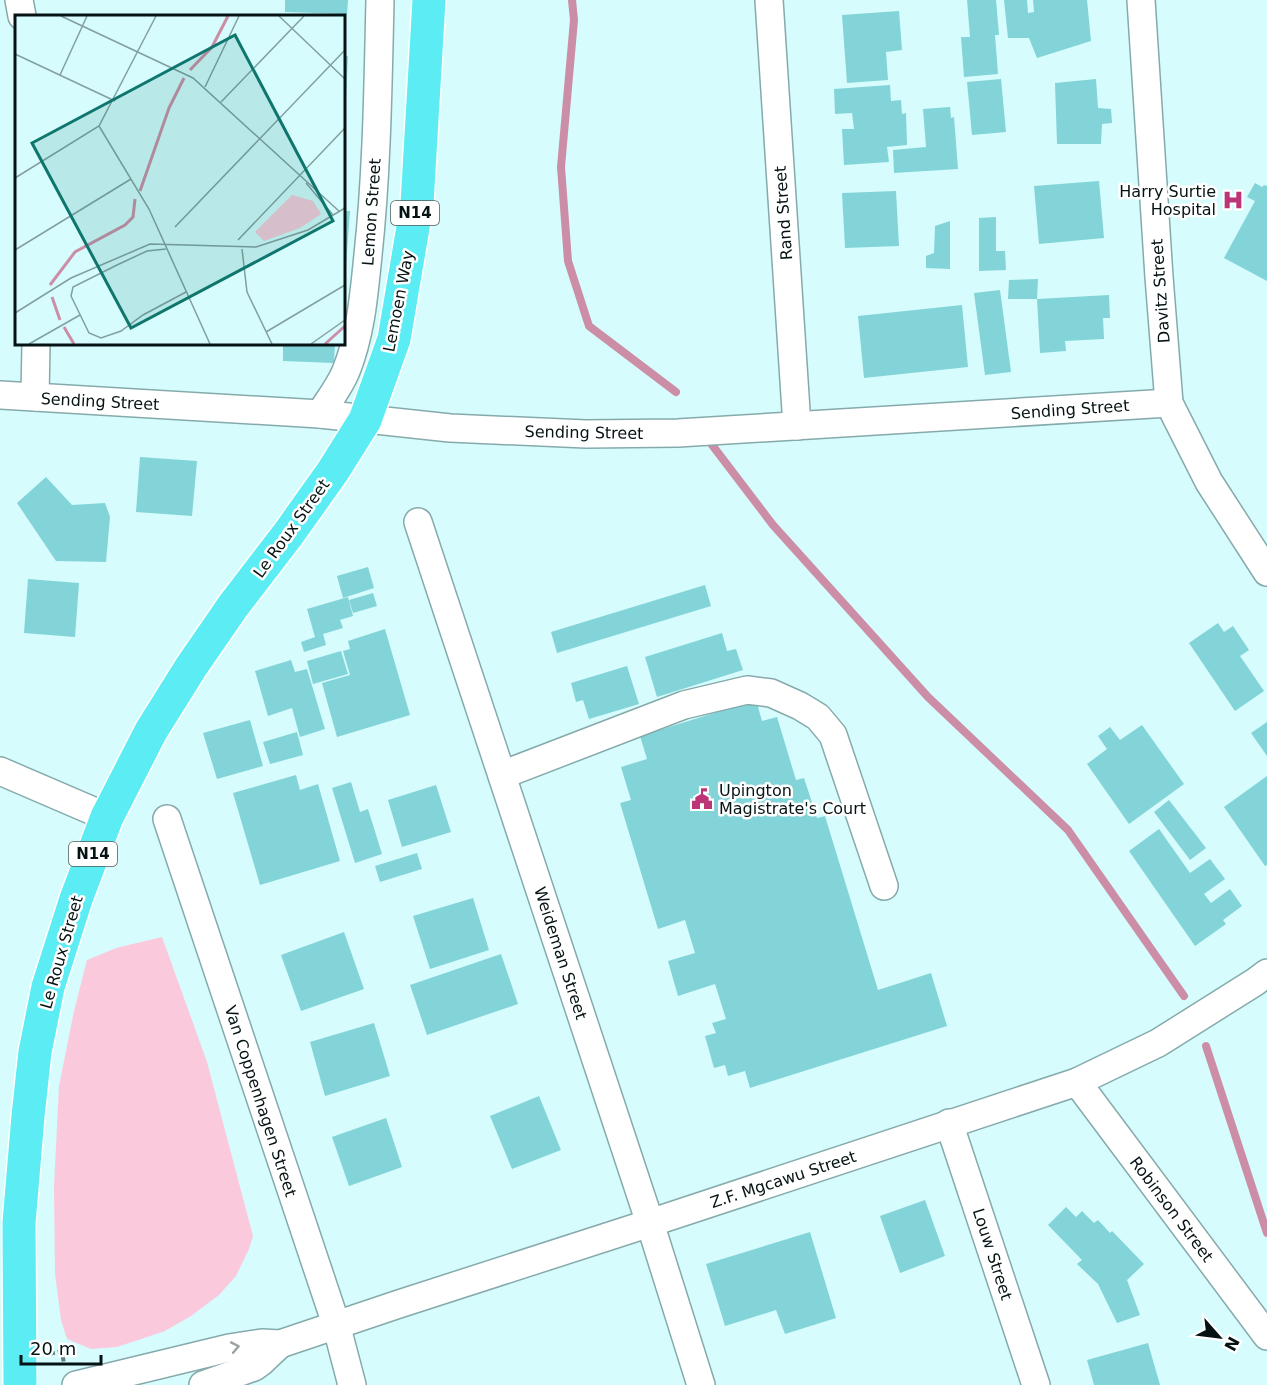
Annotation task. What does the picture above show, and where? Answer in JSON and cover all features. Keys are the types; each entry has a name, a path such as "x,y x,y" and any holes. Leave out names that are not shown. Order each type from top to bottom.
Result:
{"highway":[{"name":"Lemoen Way","path":"365,420 394,339 417,204 429,0"},
{"name":"Le Roux Street","path":"21,1385 19,1223 35,1052 48,987 76,898 107,817 150,731 233,606 333,471 365,420"}],"street":[{"path":"19,0 22,15"},
{"name":"Lemon Street","path":"320,414 346,370 363,307 372,216 380,0"},
{"name":"Rand Street","path":"769,0 797,426"},
{"name":"Davitz Street","path":"1141,0 1169,403"},
{"path":"35,397 36,345"},
{"name":"Sending Street","path":"0,395 320,414 450,428 586,434 678,433 1169,403"},
{"path":"1169,403 1209,482 1264,561"},
{"name":"Weideman Street","path":"418,522 650,1223 700,1385"},
{"path":"502,775 684,705 747,690 771,693 819,717 833,735 884,886"},
{"path":"0,771 107,817"},
{"name":"Van Coppenhagen Street","path":"167,819 336,1324 352,1385"},
{"name":"Z.F. Mgcawu Street","path":"203,1385 254,1367 280,1344 336,1324 1077,1082 1158,1043 1267,973"},
{"name":"Robinson Street","path":"1077,1082 1267,1336"},
{"name":"Louw Street","path":"949,1124 1036,1385"},
{"name":"Z.F. Mgcawu Street","path":"76,1385 229,1348 262,1343 280,1344"}],"shaded area":[{"path":"162,937 207,1062 253,1236 236,1276 219,1295 191,1316 165,1331 117,1347 91,1349 67,1339 61,1320 55,1274 54,1187 59,1086 87,960 116,948"}],"building":[{"path":"285,0 348,0 347,14 285,12"},
{"path":"967,0 996,0 999,35 995,35 998,74 964,77 961,37 970,37"},
{"path":"1004,0 1027,0 1028,13 1034,12 1033,0 1087,0 1091,41 1037,58 1029,38 1008,38"},
{"path":"899,11 902,50 886,52 888,80 847,83 842,15"},
{"path":"345,56 348,56 346,97"},
{"path":"1001,79 1006,132 972,135 967,82"},
{"path":"1096,79 1098,108 1111,109 1112,123 1102,124 1101,144 1057,144 1055,83"},
{"path":"890,85 891,101 901,100 902,114 906,113 907,145 887,147 889,162 844,165 842,129 854,129 852,113 835,114 834,89"},
{"path":"950,107 951,118 954,117 958,169 894,173 893,150 926,147 923,109"},
{"path":"1099,181 1104,238 1039,244 1034,186"},
{"path":"1255,183 1262,187 1267,186 1267,281 1224,258 1255,201 1247,197"},
{"path":"896,191 899,246 845,248 842,193"},
{"path":"345,211 350,211 346,265"},
{"path":"996,217 996,251 1005,251 1006,270 979,271 979,218"},
{"path":"950,221 950,269 926,268 926,256 934,253 935,226"},
{"path":"1038,279 1037,299 1008,299 1009,280"},
{"path":"1000,290 1011,372 985,375 974,293"},
{"path":"1109,295 1110,318 1103,318 1104,339 1065,341 1066,351 1040,353 1037,299"},
{"path":"962,305 968,367 864,378 858,316"},
{"path":"283,345 335,345 334,363 283,361"},
{"path":"140,457 197,461 192,516 136,512"},
{"path":"46,477 72,505 105,503 110,517 106,562 56,561 17,503"},
{"path":"368,567 374,588 343,598 337,576"},
{"path":"28,579 79,583 75,637 24,633"},
{"path":"705,585 711,606 557,653 551,632"},
{"path":"373,593 377,606 353,613 349,600"},
{"path":"348,597 353,616 340,620 343,628 323,634 326,645 304,652 301,642 315,637 307,609"},
{"path":"1218,623 1224,632 1233,626 1249,650 1240,656 1264,691 1235,711 1189,643"},
{"path":"385,629 410,715 337,737 322,683 350,675 343,651 350,649 348,641"},
{"path":"722,633 727,651 736,649 743,670 657,697 645,657"},
{"path":"341,651 348,674 313,684 307,661"},
{"path":"291,660 295,672 307,669 325,729 300,737 292,708 268,716 255,671"},
{"path":"627,666 639,704 589,719 583,700 576,702 571,683"},
{"path":"756,700 762,721 777,717 796,780 804,778 817,818 825,816 878,990 931,973 947,1026 750,1088 745,1071 728,1076 725,1065 714,1068 705,1036 716,1033 712,1023 726,1019 715,984 678,996 668,961 695,953 685,920 658,929 620,803 631,800 621,767 647,759 640,736"},
{"path":"250,720 263,766 217,779 203,733"},
{"path":"1267,722 1267,756 1251,733"},
{"path":"1142,725 1184,784 1129,824 1087,764 1107,749 1098,736 1110,727 1120,740"},
{"path":"297,732 303,755 270,764 263,742"},
{"path":"296,775 300,790 318,784 340,861 260,885 233,793"},
{"path":"1267,776 1267,865 1265,866 1224,807"},
{"path":"351,782 360,812 368,809 382,854 355,863 332,788"},
{"path":"436,785 451,832 402,847 388,800"},
{"path":"1169,800 1206,848 1190,860 1154,812"},
{"path":"1159,829 1190,873 1210,859 1225,879 1204,894 1211,903 1230,889 1242,906 1223,920 1226,924 1195,946 1129,851"},
{"path":"417,853 422,869 380,882 375,866"},
{"path":"473,898 489,950 430,969 413,916"},
{"path":"344,932 364,989 301,1011 281,955"},
{"path":"501,954 518,1004 427,1035 410,985"},
{"path":"374,1023 390,1076 325,1096 310,1042"},
{"path":"539,1096 561,1150 512,1169 490,1116"},
{"path":"386,1118 402,1167 349,1186 332,1137"},
{"path":"925,1200 945,1256 900,1273 880,1216"},
{"path":"1066,1207 1076,1217 1082,1211 1094,1223 1098,1220 1144,1264 1127,1280 1140,1315 1117,1323 1098,1284 1077,1264 1082,1260 1048,1225"},
{"path":"810,1232 836,1318 785,1334 776,1310 725,1326 706,1264"},
{"path":"1148,1343 1160,1385 1094,1385 1087,1360"}],"waterway":[{"path":"572,0 574,20 561,167 568,261 589,326 676,392"},
{"path":"706,437 773,525 928,697 1068,830 1184,996"},
{"path":"1206,1046 1267,1233"}],"place":[{"name":"Harry Surtie Hospital","path":"1233,200"},
{"name":"Upington Magistrate's Court","path":"702,799"}]}
